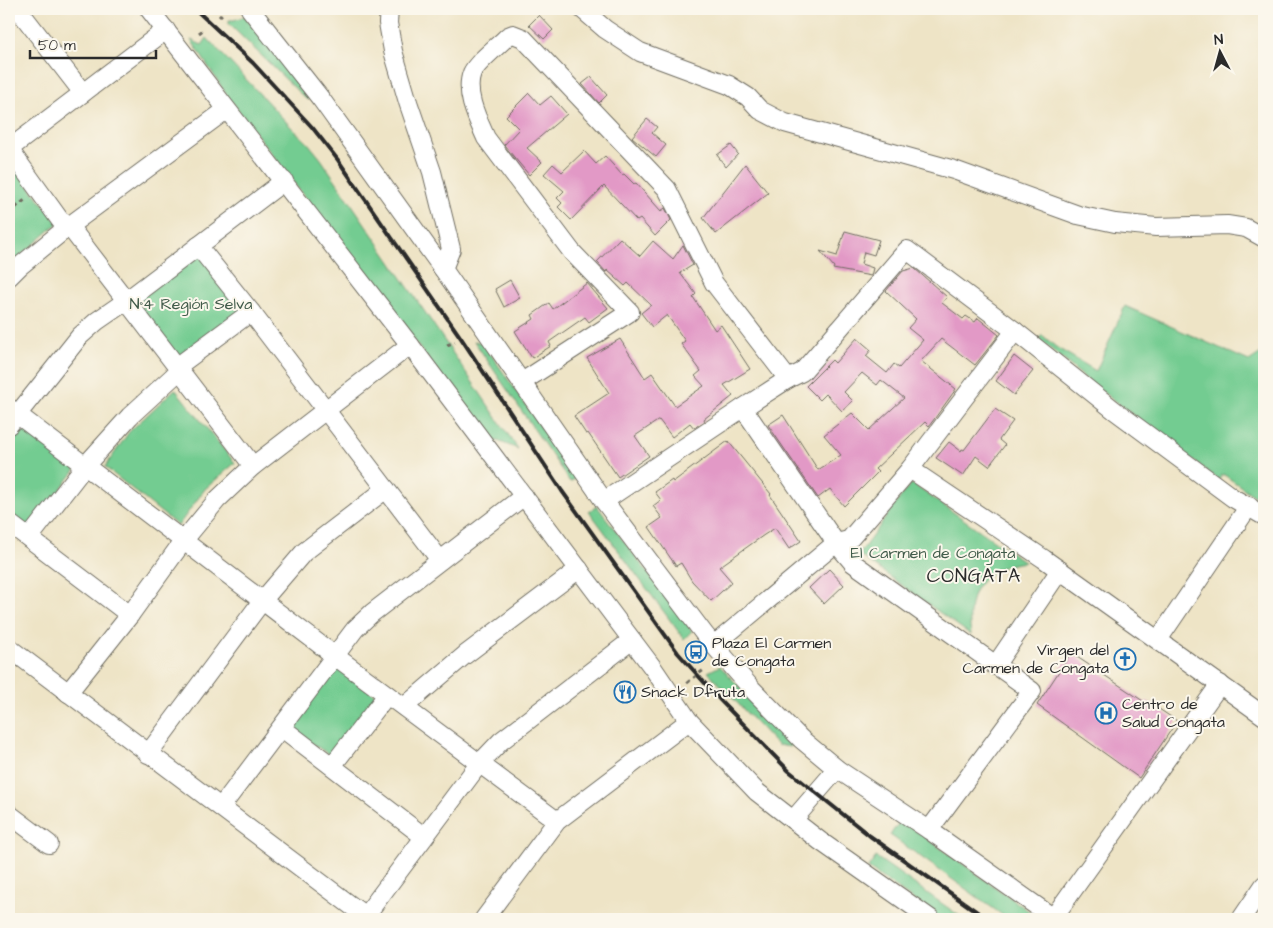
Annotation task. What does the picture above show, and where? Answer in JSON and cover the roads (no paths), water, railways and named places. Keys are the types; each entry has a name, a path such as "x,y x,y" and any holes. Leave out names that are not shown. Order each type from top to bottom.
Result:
{"street":[{"path":"18,9 83,93"},
{"path":"150,9 226,110 284,181 410,345 653,668 689,721 757,792 820,841 931,919"},
{"path":"250,9 320,99 443,269 604,501 714,646 801,740 838,769 929,830 1054,919 1220,684"},
{"path":"389,9 388,23 393,51 432,172 451,250 443,269"},
{"path":"582,9 605,30 640,52 729,85 748,97 760,110 785,124 954,170 1095,220 1182,228 1228,225 1246,228 1264,238"},
{"path":"166,30 9,149 60,220 69,226 253,466"},
{"path":"522,382 630,312 572,252 486,138 479,123 471,93 472,73 508,36 513,34 523,38 667,189 714,283 788,379"},
{"path":"9,277 69,226 226,110"},
{"path":"284,181 97,321 80,336 11,416 184,540 335,656 557,821"},
{"path":"198,246 440,560"},
{"path":"604,501 743,408 802,372 907,250 1015,331 1114,410 1233,498 1264,516"},
{"path":"28,538 84,467 130,416 179,371 182,363 250,312"},
{"path":"714,646 836,543 848,540 910,469 1015,331"},
{"path":"68,693 130,615 184,540 217,500 253,466 410,345"},
{"path":"743,408 836,543 853,563 1032,691 929,830"},
{"path":"910,469 1060,570 1264,716"},
{"path":"148,754 262,601 304,552 386,489"},
{"path":"221,808 355,629 372,613 524,496"},
{"path":"1158,640 1249,506"},
{"path":"9,523 130,615"},
{"path":"404,707 465,655 579,569"},
{"path":"995,666 1060,570"},
{"path":"9,648 366,918 423,836 479,764 501,741 632,640"},
{"path":"332,766 387,695"},
{"path":"484,919 557,821 689,721"},
{"path":"282,728 423,836"},
{"path":"793,820 838,769"},
{"path":"9,814 49,844"},
{"path":"1241,919 1264,885"}],"railway":[{"path":"195,9 253,63 312,127 338,160 461,338 562,491 678,653 719,699 789,771 870,836 987,919"}],"place":[{"name":"Plaza El Carmen de Congata","path":"696,652"},
{"name":"Virgen del Carmen de Congata","path":"1125,659"},
{"name":"Snack Dfruta","path":"625,692"},
{"name":"Centro de Salud Congata","path":"1106,713"}],"district":[{"name":"CONGATA","path":"974,576"}],"park label":[{"name":"N°4 Región Selva","path":"191,304"},
{"name":"El Carmen de Congata","path":"933,553"}]}
